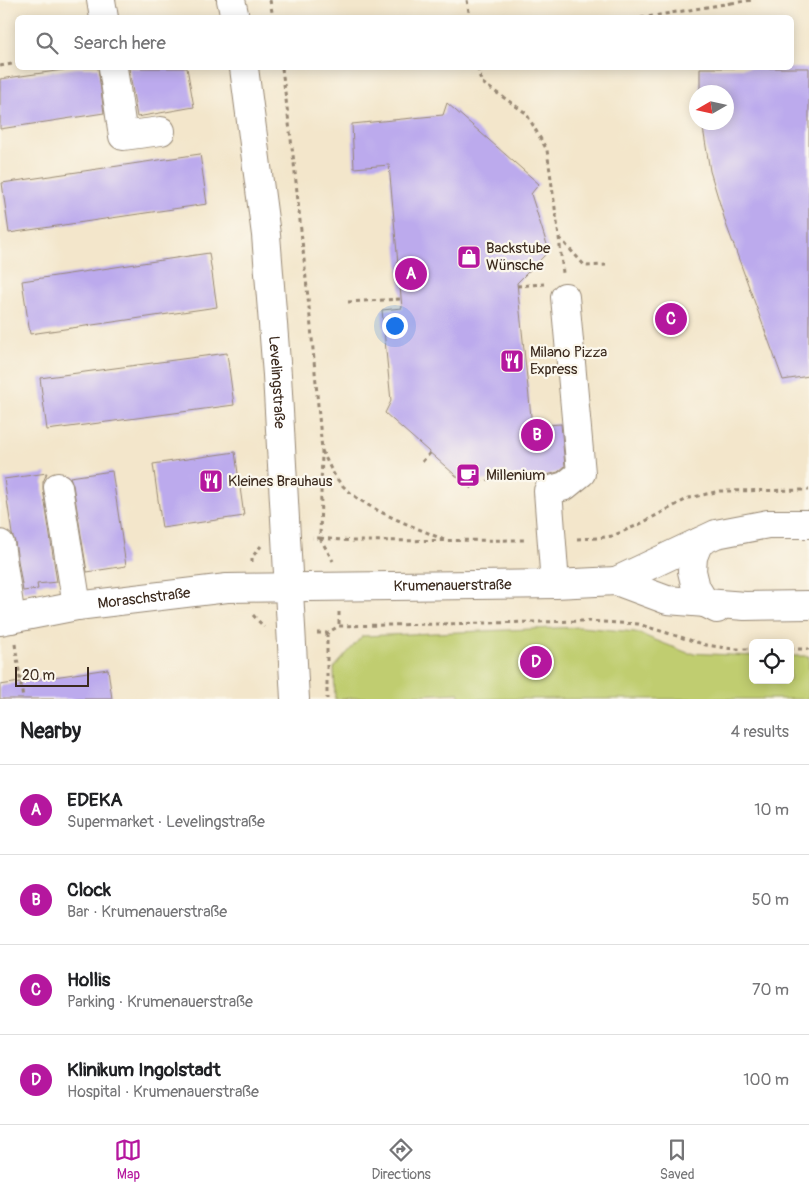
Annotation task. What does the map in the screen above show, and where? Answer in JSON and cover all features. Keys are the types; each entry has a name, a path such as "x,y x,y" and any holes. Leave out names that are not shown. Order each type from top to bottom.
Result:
{"street":[{"path":"101,0 104,15"},
{"path":"231,0 234,15"},
{"path":"113,70 123,136 161,131"},
{"name":"Levelingstraße","path":"244,70 266,235 278,375 295,699"},
{"path":"554,584 548,491 565,486 581,473 565,297"},
{"path":"58,487 77,606"},
{"name":"Krumenauerstraße","path":"290,586 554,584 616,581 716,534 739,528 768,524 809,524"},
{"path":"699,542 693,557 692,571 696,588 705,603 729,616 746,622 761,624 809,622"},
{"path":"0,544 6,620"},
{"name":"Krumenauerstraße","path":"616,581 667,600 744,606 809,605"},
{"name":"Moraschstraße","path":"6,620 77,606 227,588 290,586"}],"path":[{"path":"270,0 272,15"},
{"path":"467,0 470,15"},
{"path":"658,15 753,0"},
{"path":"0,66 15,64"},
{"path":"282,70 308,298 322,450 320,538 287,539"},
{"path":"478,70 481,82 526,113 547,150 565,297"},
{"path":"559,236 585,266 606,265"},
{"path":"348,302 401,299"},
{"path":"322,450 336,478 355,497 383,513 446,540"},
{"path":"422,462 430,453"},
{"path":"6,620 23,699"},
{"path":"292,633 327,632 339,626 585,621 638,624 706,645 749,649"},
{"path":"327,632 327,699"},
{"path":"794,649 809,649"}],"green space":[{"path":"580,627 635,632 688,653 749,656 749,684 794,684 794,656 809,656 809,699 459,699 459,693 335,699 334,668 362,636"}],"building":[{"path":"794,68 809,68 809,376 783,380 726,224 710,171 703,130 734,130 734,85 700,85 700,70 794,70"},
{"path":"63,70 98,70 104,113 0,129 0,79"},
{"path":"129,70 187,70 194,107 137,117"},
{"path":"447,103 539,184 531,194 549,251 517,283 532,426 561,424 565,466 558,472 543,476 478,481 471,489 385,413 391,401 382,310 402,308 389,165 354,168 352,124 443,115"},
{"path":"200,154 207,204 9,233 2,183"},
{"path":"209,253 217,307 30,334 22,281"},
{"path":"227,353 234,405 47,430 40,378"},
{"path":"235,452 244,516 162,528 153,464"},
{"path":"112,471 126,566 87,572 73,485 70,477"},
{"path":"47,473 43,482 43,489 57,582 37,584 38,589 23,591 4,479"},
{"path":"108,669 112,699 0,699 0,685"}],"place":[{"name":"Backstube Wünsche","path":"469,257"},
{"name":"EDEKA","path":"411,274"},
{"name":"Hollis","path":"671,319"},
{"name":"Milano Pizza Express","path":"512,361"},
{"name":"Clock","path":"537,435"},
{"name":"Millenium","path":"468,475"},
{"name":"Kleines Brauhaus","path":"211,481"},
{"name":"Klinikum Ingolstadt","path":"536,662"}]}
